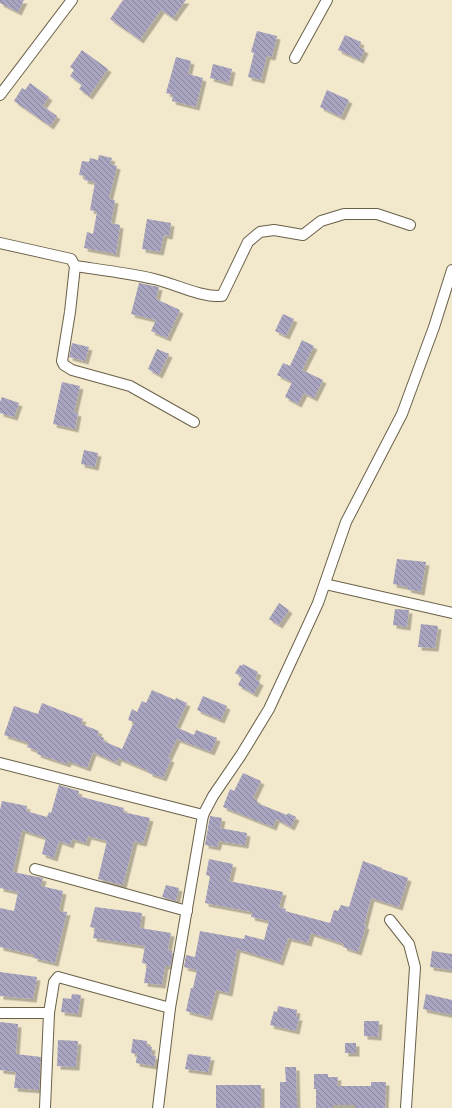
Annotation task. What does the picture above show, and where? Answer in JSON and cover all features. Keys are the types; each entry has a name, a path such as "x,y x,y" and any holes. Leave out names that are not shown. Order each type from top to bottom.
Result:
{"street":[{"path":"0,95 72,0"},
{"path":"295,58 327,0"},
{"path":"75,266 129,273 156,279 212,297 222,296 248,242 260,232 274,230 303,234 321,221 344,214 377,214 410,225"},
{"path":"0,243 71,259 75,266 70,312 62,361 64,365 72,370 130,386 194,422"},
{"path":"158,1108 170,1008 203,815 269,709 318,603 346,522 402,414 434,327 452,270"},
{"path":"325,584 452,614"},
{"path":"0,763 203,815"},
{"path":"35,870 187,911"},
{"path":"390,920 409,944 414,967 406,1108"},
{"path":"45,1108 49,1013 54,982 58,977 170,1008"},
{"path":"0,1013 49,1013"}],"building":[{"path":"0,0 24,0 18,12 0,3"},
{"path":"123,0 186,0 173,18 161,10 140,40 110,19"},
{"path":"257,31 277,36 272,57 267,56 261,80 248,77 254,53 251,52"},
{"path":"345,35 361,42 359,47 365,50 360,60 338,50"},
{"path":"82,50 108,69 89,96 79,89 82,85 70,76 74,70 70,67"},
{"path":"176,57 191,61 188,74 203,78 196,107 172,101 173,95 166,93"},
{"path":"213,64 232,69 229,83 210,78"},
{"path":"30,83 49,97 43,106 57,116 50,126 14,101 22,88 25,90"},
{"path":"327,90 349,100 341,117 320,107"},
{"path":"99,155 112,158 110,164 117,166 109,199 115,200 111,223 120,225 116,254 84,248 87,232 93,234 97,212 90,210 95,182 84,180 85,176 79,175 82,161 89,162 90,158 98,160"},
{"path":"147,219 171,223 169,236 164,235 160,252 142,249"},
{"path":"139,283 159,287 156,299 180,310 167,338 151,331 156,320 131,314"},
{"path":"283,314 294,319 286,336 275,331"},
{"path":"302,340 314,346 302,370 323,380 314,398 304,393 298,404 285,397 292,382 277,375 283,363 290,366"},
{"path":"72,343 89,347 85,361 69,357"},
{"path":"157,349 169,354 159,375 148,369"},
{"path":"62,382 80,386 74,412 78,413 75,429 53,424"},
{"path":"2,397 19,403 14,417 0,413 0,402"},
{"path":"84,450 98,453 95,467 81,464"},
{"path":"397,559 426,562 421,592 407,589 408,587 393,584"},
{"path":"279,603 289,610 279,625 269,619"},
{"path":"395,609 409,610 407,627 393,625"},
{"path":"421,624 438,626 435,648 418,647"},
{"path":"243,664 258,672 255,679 260,682 254,694 238,685 242,677 235,673 240,665 242,666"},
{"path":"152,690 175,700 176,698 187,703 176,727 194,735 196,730 217,738 211,752 177,739 168,758 171,759 163,778 118,758 117,763 93,752 87,768 68,761 67,764 37,754 38,751 27,747 29,743 4,735 14,706 38,714 42,703 83,719 81,724 99,731 97,735 104,738 103,741 122,749 134,722 128,720 132,709 137,712 142,701 146,703"},
{"path":"203,696 227,706 221,720 197,710"},
{"path":"243,773 261,781 253,798 257,800 257,803 296,817 291,827 276,819 273,827 223,807 230,789 234,791"},
{"path":"59,785 79,791 78,796 124,808 123,812 150,818 143,843 134,841 123,885 98,879 107,841 88,836 86,843 72,839 70,845 59,841 54,858 42,854 46,838 22,830 13,872 43,878 41,886 63,891 59,911 67,912 55,963 34,958 34,955 0,947 0,908 14,911 18,892 0,888 0,810 2,801 27,806 26,811 47,817 49,812 51,813"},
{"path":"210,816 222,818 220,828 247,833 245,845 219,841 217,847 205,845"},
{"path":"209,859 233,864 229,881 283,892 279,907 286,909 285,911 330,923 334,910 338,911 341,905 349,907 363,861 408,878 399,907 371,898 364,925 366,926 358,952 343,947 344,944 311,933 308,943 288,938 280,962 237,949 229,993 216,990 209,1017 186,1011 197,970 184,967 186,955 195,957 200,931 244,939 245,935 264,940 269,921 251,917 252,912 205,903 210,876 206,875"},
{"path":"166,885 179,888 176,901 162,897"},
{"path":"95,907 142,913 140,928 171,933 168,950 172,951 173,953 171,965 165,966 162,985 144,983 147,964 142,963 145,946 93,938 95,928 90,927"},
{"path":"432,951 452,954 452,970 430,967"},
{"path":"0,972 37,977 33,999 0,996"},
{"path":"72,994 81,995 78,1014 61,1012 63,998 71,999"},
{"path":"426,994 452,1000 452,1015 423,1009"},
{"path":"278,1006 297,1010 296,1017 299,1017 296,1031 270,1025 274,1011 277,1012"},
{"path":"364,1021 379,1021 378,1037 364,1036"},
{"path":"0,1022 18,1024 16,1054 41,1057 39,1090 14,1088 16,1072 0,1070"},
{"path":"133,1039 147,1041 147,1046 152,1047 151,1055 156,1056 154,1066 136,1063 137,1054 131,1053"},
{"path":"58,1040 78,1041 76,1067 57,1066"},
{"path":"345,1043 356,1043 356,1053 345,1053"},
{"path":"188,1054 211,1057 208,1072 185,1069"},
{"path":"285,1067 296,1067 297,1108 280,1108 280,1082 286,1082"},
{"path":"314,1074 328,1074 328,1077 338,1077 337,1086 371,1086 371,1082 386,1082 385,1108 355,1108 355,1105 333,1105 333,1108 316,1108"},
{"path":"216,1085 261,1085 261,1108 216,1108"}]}
